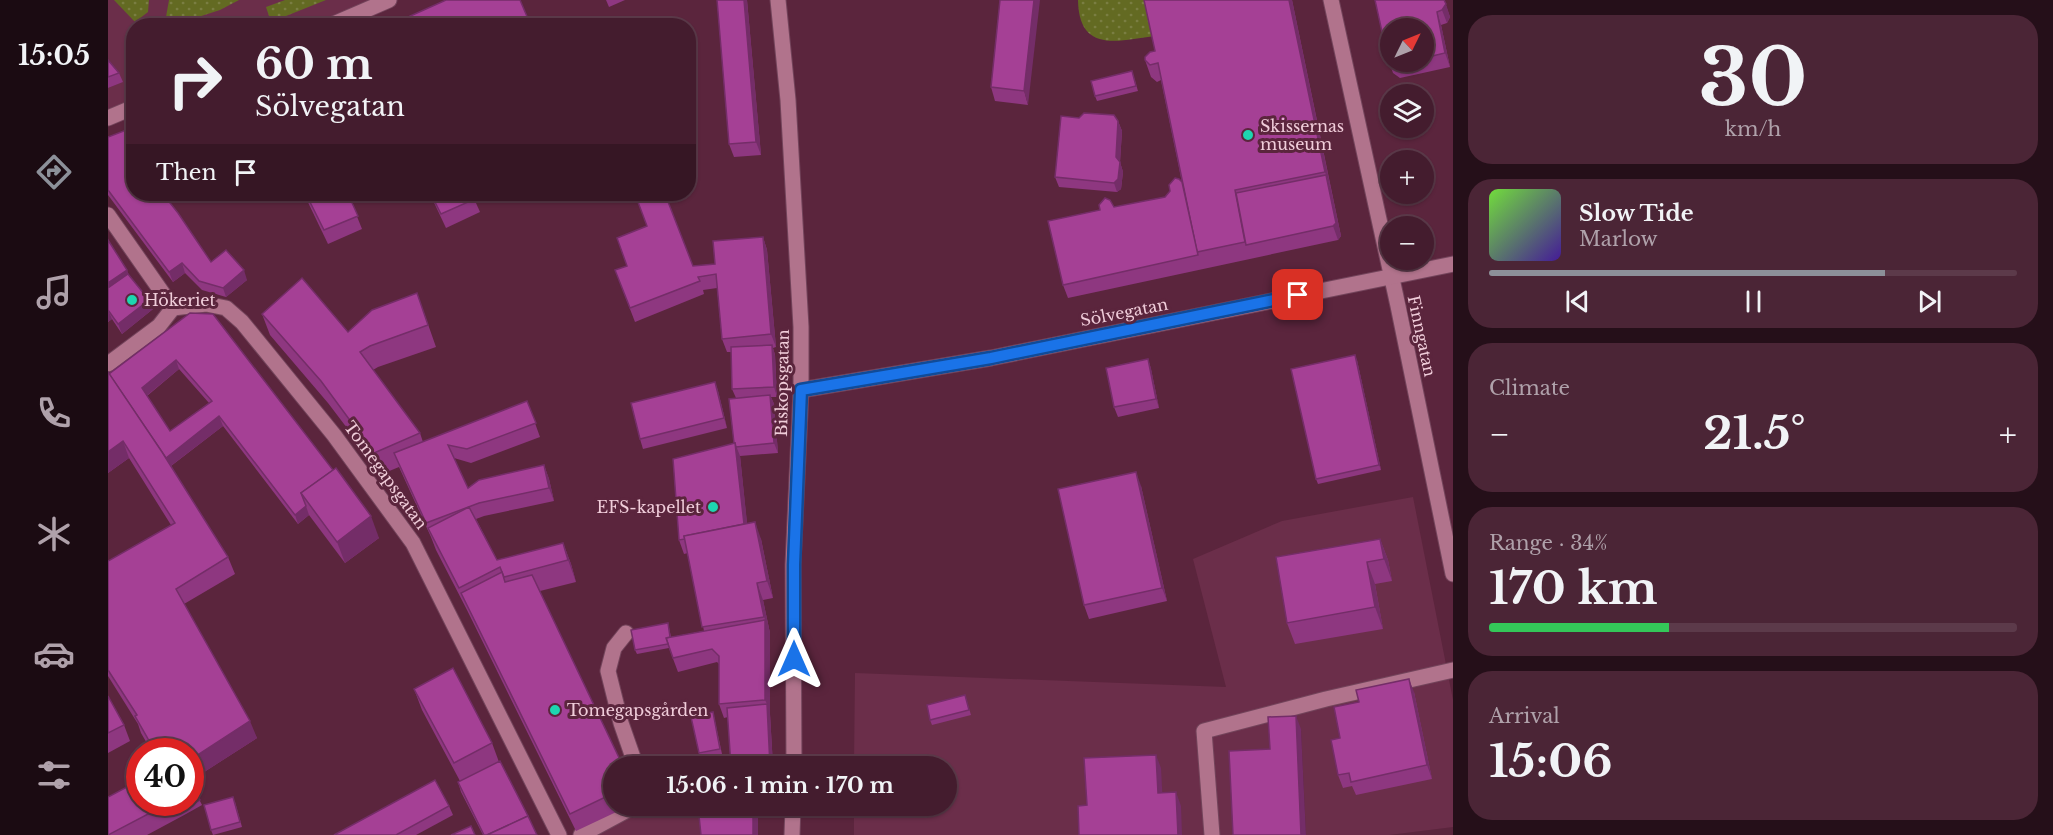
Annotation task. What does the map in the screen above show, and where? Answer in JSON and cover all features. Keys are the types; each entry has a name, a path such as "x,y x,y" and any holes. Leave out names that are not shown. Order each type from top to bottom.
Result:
{"street":[{"path":"347,18 389,0"},
{"name":"Biskopsgatan","path":"778,0 788,100 801,327 801,390 794,565 794,756"},
{"name":"Finngatan","path":"1331,0 1453,574"},
{"path":"108,118 126,110"},
{"path":"108,215 173,308 159,327 108,364"},
{"name":"Sölvegatan","path":"801,390 991,358 1453,264"},
{"name":"Tomegapsgatan","path":"173,308 206,304 226,308 242,322 334,435 414,543 559,835"},
{"path":"626,633 614,648 608,671 621,723 633,756"},
{"path":"1212,835 1204,731 1326,699 1453,670"},
{"path":"580,835 616,816"},
{"path":"792,835 793,816"}],"shaded area":[{"path":"108,0 389,0 346,18 126,18 126,110 108,118 108,88 122,82 108,66"},
{"path":"1413,497 1453,700 1453,827 1389,835 1306,835 1301,730 1275,763 1237,835 1182,835 1163,806 1160,768 1091,819 1083,835 854,835 854,816 957,816 957,756 854,756 855,673 1226,687 1193,559 1282,521"},
{"path":"625,816 703,816 704,835 586,835"}],"green space":[{"path":"114,0 149,0 148,12 140,18 131,18"},
{"path":"169,0 239,0 220,10 195,18 166,17"},
{"path":"285,0 326,0 281,18 270,18 266,7"},
{"path":"1078,0 1145,0 1155,36 1114,41 1093,36 1085,29 1080,17"}],"building":[{"path":"446,0 520,0 528,18 406,18"},
{"path":"717,0 744,0 756,142 729,144"},
{"path":"1000,0 1034,0 1024,91 991,87"},
{"name":"Skissernas museum","path":"1144,0 1289,0 1325,172 1235,190 1245,242 1197,252 1158,63 1150,65 1145,60 1150,52 1155,51"},
{"path":"1375,0 1444,0 1446,4 1442,10 1437,12 1445,53 1434,56 1434,18 1380,18 1380,23"},
{"path":"108,60 119,73 108,77"},
{"path":"1132,71 1136,86 1095,96 1091,81"},
{"path":"1084,113 1114,115 1118,121 1116,157 1120,162 1118,179 1114,183 1055,177 1061,116 1079,118"},
{"path":"126,130 126,201 169,201 211,262 226,250 244,270 223,288 199,281 182,263 169,272 108,190 108,137"},
{"path":"1326,175 1336,223 1333,226 1246,245 1236,193"},
{"path":"1175,178 1182,182 1198,255 1063,285 1048,221 1100,210 1099,205 1105,198 1110,200 1114,207 1165,197 1170,191 1169,185"},
{"path":"310,201 351,201 358,216 324,230"},
{"path":"434,201 470,201 441,214"},
{"path":"638,201 668,201 693,266 715,264 713,241 763,237 771,334 722,339 716,274 698,277 700,281 630,308 615,270 627,266 617,238 647,226"},
{"path":"108,240 127,270 108,283"},
{"name":"Hökeriet","path":"128,274 149,300 118,324 108,310 108,288"},
{"path":"302,278 348,332 372,310 417,293 428,325 370,346 360,352 420,433 374,453 321,381 262,314"},
{"path":"190,313 213,314 333,470 301,493 306,506 295,515 219,416 166,458 109,374","holes":["176,360 212,401 170,431 142,388"]},
{"path":"772,345 774,387 732,389 731,347"},
{"path":"1355,355 1379,465 1316,479 1291,369"},
{"path":"1148,359 1156,399 1114,407 1106,368"},
{"path":"108,372 228,557 176,589 250,721 204,751 204,738 148,738 135,716 137,715 108,670 108,561 175,523 123,441 108,452"},
{"path":"715,382 724,418 640,439 631,403"},
{"path":"770,395 774,443 736,447 729,399"},
{"path":"527,401 536,423 467,449 448,445 468,488 479,480 544,465 549,488 479,503 426,523 394,453"},
{"name":"EFS-kapellet","path":"735,443 744,524 684,536 685,539 679,540 673,459"},
{"path":"336,468 371,516 337,542 301,493"},
{"path":"1136,472 1162,588 1084,605 1058,489"},
{"path":"469,507 497,560 563,543 568,560 504,577 500,567 459,588 428,528"},
{"path":"755,522 767,581 757,583 764,617 702,627 684,536"},
{"path":"1380,539 1384,559 1367,562 1375,607 1287,623 1276,557"},
{"name":"Tomegapsgården","path":"502,572 505,582 532,575 618,756 603,756 603,798 570,814 461,593"},
{"path":"765,620 765,700 719,704 719,656 712,649 673,658 666,638"},
{"path":"668,623 670,637 666,638 668,644 635,650 631,630"},
{"path":"453,668 492,743 454,763 414,689"},
{"path":"1409,679 1427,765 1351,782 1349,773 1338,775 1331,740 1340,738 1334,707 1359,702 1356,690"},
{"path":"965,695 969,710 930,720 927,705"},
{"path":"108,696 124,725 108,733"},
{"path":"767,704 770,756 730,756 727,708"},
{"path":"713,712 720,749 699,753 691,717"},
{"path":"1296,716 1301,835 1233,835 1229,751 1270,749 1268,717"},
{"path":"1156,755 1158,793 1176,792 1178,835 1079,835 1078,806 1087,805 1084,758"},
{"path":"500,761 528,816 484,835 458,782"},
{"path":"435,780 449,806 396,835 334,835"},
{"path":"126,787 126,816 144,816 108,835 108,797"},
{"path":"233,797 240,822 211,830 204,805"},
{"path":"528,816 537,835 487,835"},
{"path":"699,816 753,816 753,835 701,835"},
{"path":"471,826 475,835 451,835"}],"place":[{"name":"Skissernas museum","path":"1248,135"},
{"name":"Hökeriet","path":"132,300"},
{"name":"EFS-kapellet","path":"713,507"},
{"name":"Tomegapsgården","path":"555,710"}],"route":[{"path":"794,659 794,565 801,390 991,358 1298,295"}]}
